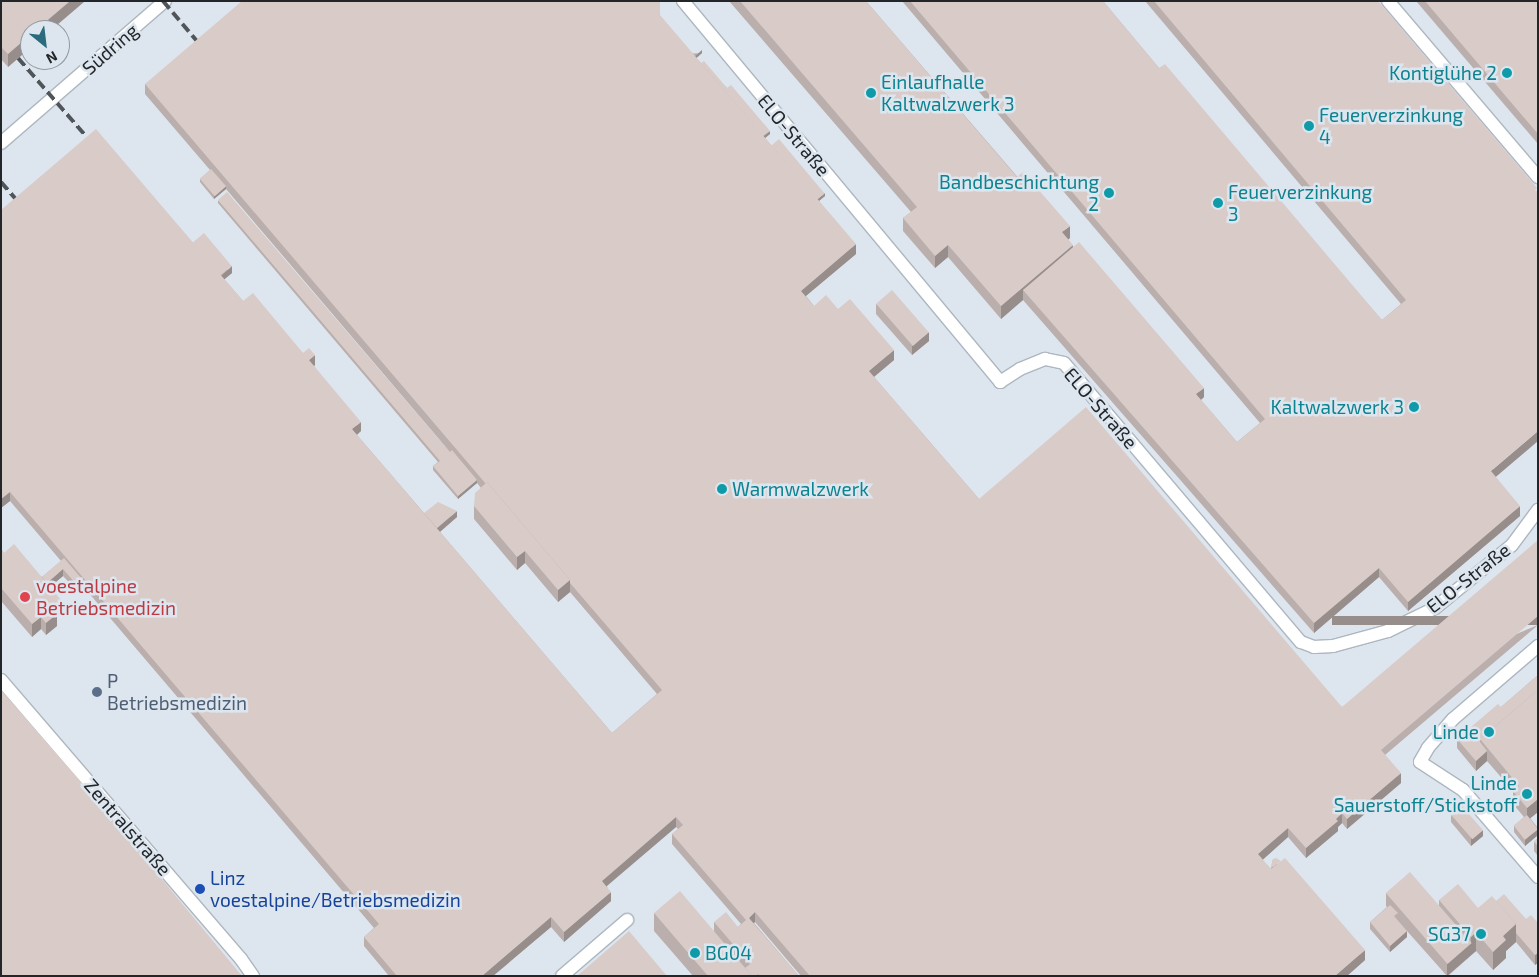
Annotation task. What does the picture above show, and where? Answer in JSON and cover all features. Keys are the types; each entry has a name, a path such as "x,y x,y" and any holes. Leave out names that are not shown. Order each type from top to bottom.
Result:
{"street":[{"name":"Südring","path":"4,135 165,1"},
{"name":"ELO-Straße","path":"683,1 1000,382 1020,368 1045,358 1064,363 1301,642 1314,647 1333,646 1388,631 1435,608 1512,545 1538,510"},
{"path":"1388,1 1538,177"},
{"path":"1538,646 1453,719 1428,748 1420,762 1463,790 1538,877"},
{"name":"Zentralstraße","path":"1,680 253,976"},
{"path":"562,976 627,920"}],"building":[{"path":"1,1 70,1 48,20 20,20 20,44 8,54 1,47"},
{"name":"Warmwalzwerk","path":"242,1 648,1 856,244 801,291 814,306 826,295 838,309 850,299 894,350 869,371 979,499 1086,407 1342,707 1538,540 1538,616 1381,750 1401,773 1347,819 1342,813 1336,819 1338,821 1306,848 1288,828 1258,854 1271,869 1285,858 1365,950 1335,976 810,976 755,912 749,918 799,976 760,976 758,974 752,976 745,968 750,964 714,922 726,912 738,927 746,920 672,834 683,825 676,817 602,881 611,892 564,932 551,917 482,976 395,976 364,937 379,924 10,492 1,499 1,210 96,129 243,301 253,293 303,353 309,348 315,355 309,360 361,422 352,429 612,733 662,690 570,583 570,580 487,482 486,484 145,84"},
{"path":"648,1 660,1 660,73 648,73"},
{"name":"Einlaufhalle Kaltwalzwerk 3","path":"740,1 866,1 1017,177 1023,172 1070,226 1062,232 1073,245 1001,306 948,245 935,256 903,218 917,207"},
{"path":"910,1 1103,1 1159,68 1165,64 1382,320 1406,300 1154,1 1378,1 1537,188 1535,190 1538,192 1538,431 1491,471 1520,506 1408,602 1379,568 1314,623 1023,290 1079,242 1204,388 1196,394 1237,442 1265,419"},
{"name":"Kontiglühe 2","path":"1425,1 1538,1 1538,134"},
{"path":"704,61 727,88 731,85 770,131 763,136 701,63"},
{"path":"779,139 825,193 817,200 771,145"},
{"path":"211,169 226,186 215,196 200,179"},
{"path":"227,192 450,452 452,450 477,480 458,496 433,466 440,461 218,200"},
{"path":"204,233 232,266 220,276 193,243"},
{"path":"892,290 929,332 913,346 876,304"},
{"path":"487,482 570,580 558,590 525,551 517,557 474,506 475,493"},
{"path":"438,502 457,511 437,528 424,513"},
{"name":"voestalpine Betriebsmedizin","path":"14,544 61,600 52,608 57,614 46,623 41,617 32,624 1,588 1,549 4,553"},
{"path":"64,558 82,579 76,584 63,569 47,583 42,577"},
{"path":"1538,675 1538,690 1480,739 1480,742 1487,751 1476,761 1457,739 1498,704 1501,707"},
{"path":"1,690 83,784 242,976 1,976"},
{"path":"1538,690 1538,799 1527,808 1513,791 1519,786 1480,739"},
{"path":"1462,806 1483,830 1472,839 1451,815"},
{"path":"1527,815 1538,829 1525,840 1514,825"},
{"path":"1538,838 1538,846 1534,842"},
{"path":"1276,858 1281,861 1273,867 1271,866 1273,859"},
{"path":"1410,872 1472,943 1448,964 1386,893"},
{"path":"1458,884 1478,908 1492,896 1516,924 1503,936 1506,940 1493,952 1476,932 1471,937 1439,900"},
{"path":"680,891 752,976 708,976 654,913"},
{"path":"1504,894 1526,919 1531,915 1538,923 1538,953 1535,955 1516,933 1516,924 1496,901"},
{"path":"1390,905 1398,913 1394,916 1407,931 1390,946 1370,922"},
{"path":"629,931 667,976 577,976"}],"railway":[{"path":"163,1 201,46"},
{"path":"18,58 92,143"},
{"path":"1,182 20,204"}],"place":[{"name":"Kontiglühe 2","path":"1507,73"},
{"name":"Einlaufhalle Kaltwalzwerk 3","path":"871,93"},
{"name":"Feuerverzinkung 4","path":"1309,126"},
{"name":"Bandbeschichtung 2","path":"1109,193"},
{"name":"Feuerverzinkung 3","path":"1218,203"},
{"name":"Kaltwalzwerk 3","path":"1414,407"},
{"name":"Warmwalzwerk","path":"722,489"},
{"name":"voestalpine Betriebsmedizin","path":"25,597"},
{"name":"P Betriebsmedizin","path":"97,692"},
{"name":"Linde","path":"1489,732"},
{"name":"Linde Sauerstoff/Stickstoff","path":"1527,794"},
{"name":"Linz voestalpine/Betriebsmedizin","path":"200,889"},
{"name":"SG37","path":"1481,934"},
{"name":"BG04","path":"695,953"}]}
